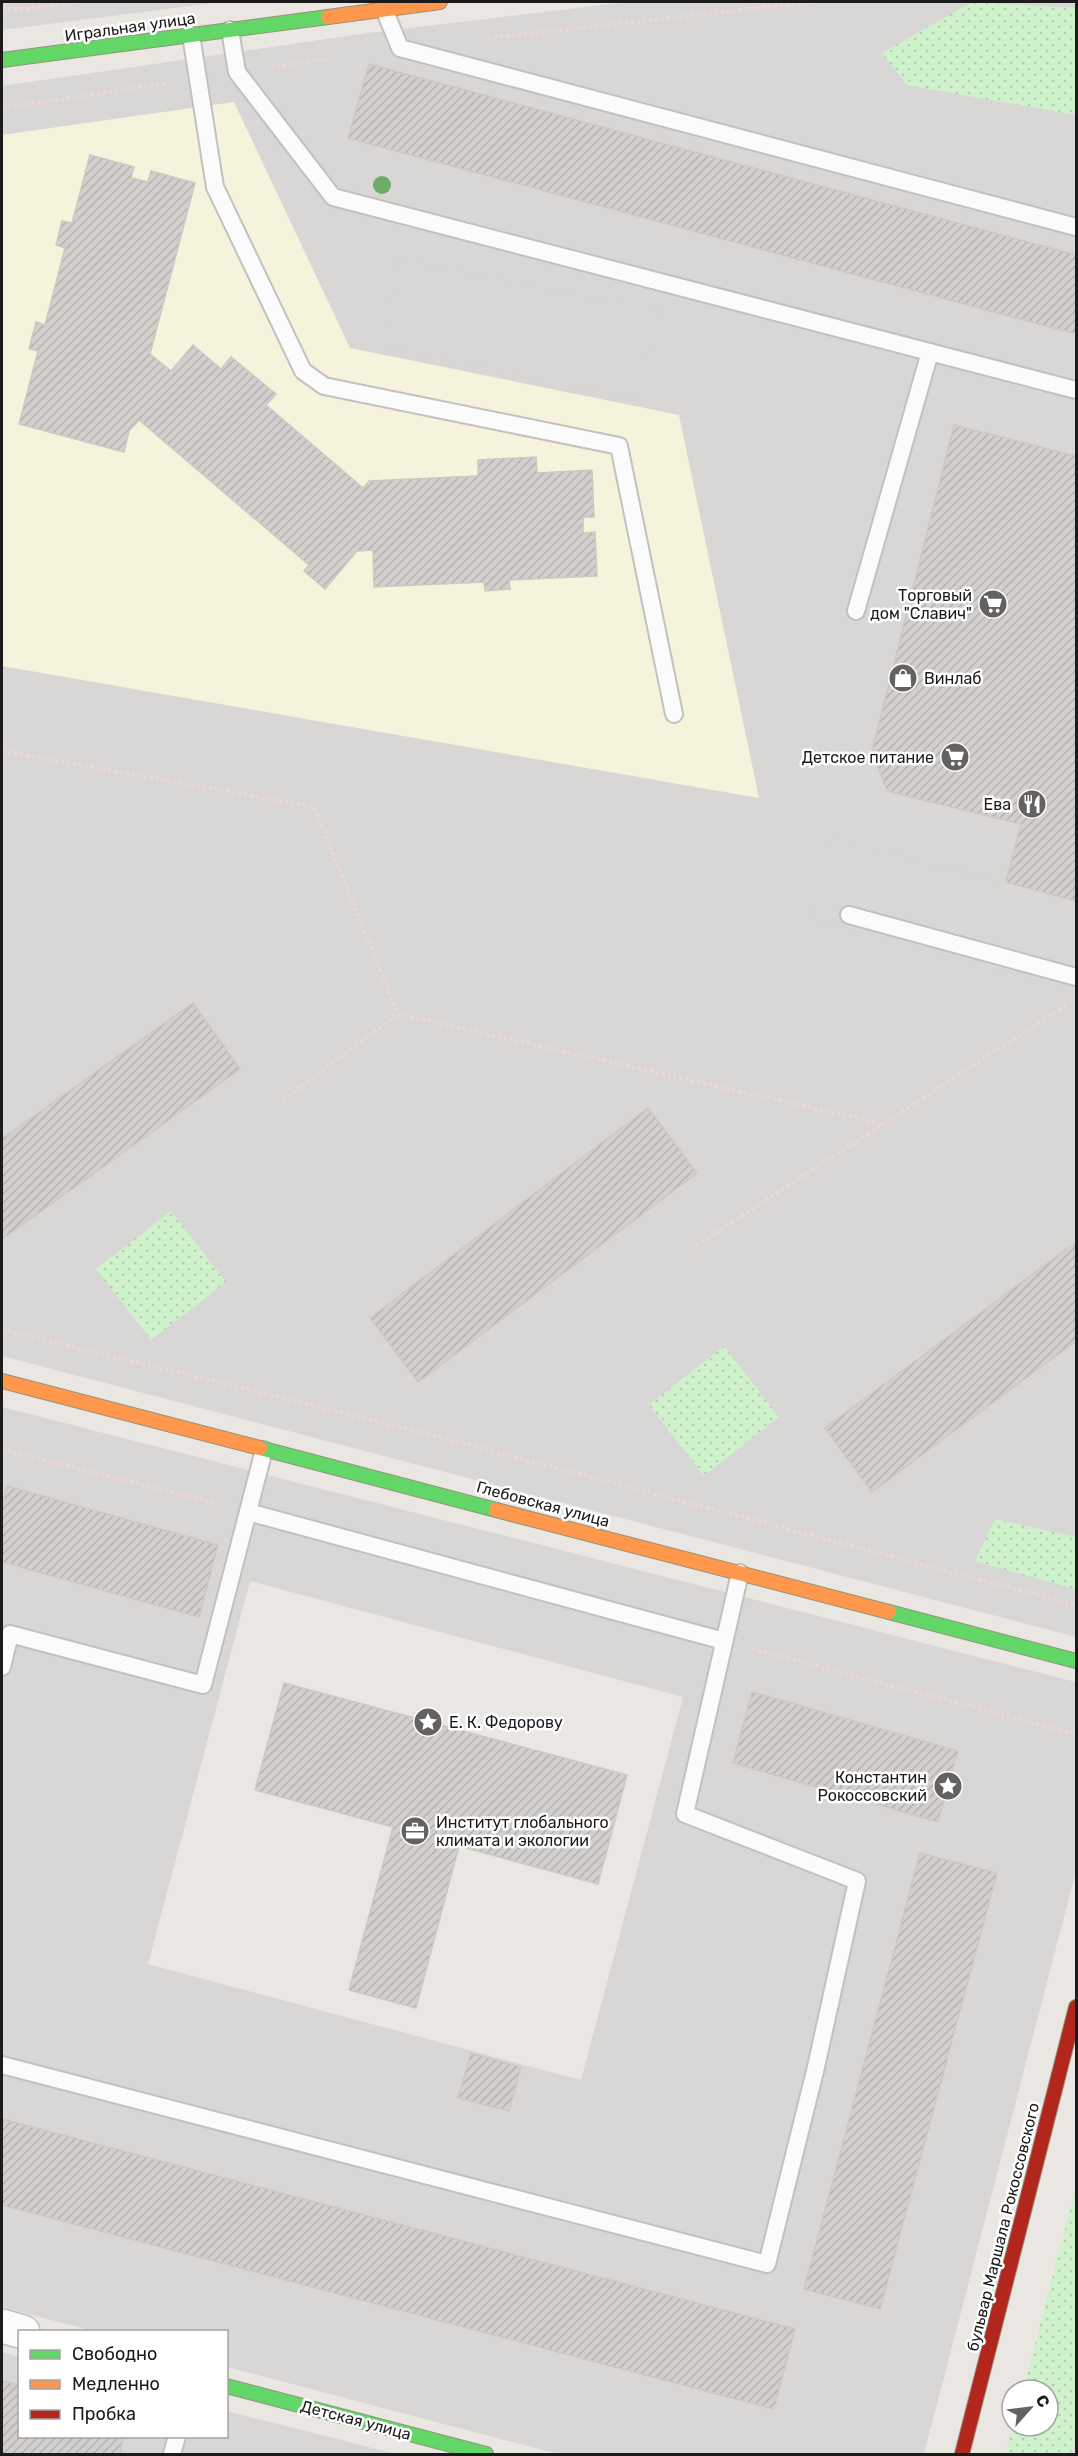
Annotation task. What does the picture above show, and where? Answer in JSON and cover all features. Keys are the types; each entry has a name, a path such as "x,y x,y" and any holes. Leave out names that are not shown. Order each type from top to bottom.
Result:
{"street":[{"name":"Игральная улица","path":"2,60 440,2"},
{"name":"Глебовская улица","path":"2,1381 1077,1660"},
{"name":"бульвар Маршала Рокоссовского","path":"962,2454 1077,2007"},
{"path":"2,2326 19,2330"},
{"name":"Детская улица","path":"228,2387 486,2454"}],"lane":[{"path":"384,9 400,48 1077,227"},
{"path":"230,30 237,72 333,197 1077,390"},
{"path":"190,36 215,187 303,371 324,386 619,446 674,714"},
{"path":"856,611 930,352"},
{"path":"849,915 1077,977"},
{"path":"2,1667 10,1634 203,1685 264,1450"},
{"path":"248,1512 724,1641"},
{"path":"2,2065 767,2264 816,2067 857,1881 685,1814 740,1573"},
{"path":"172,2454 176,2438"}],"path":[{"path":"2,9 27,9 78,2"},
{"path":"2,751 314,807 398,1014"},
{"path":"691,1249 1067,1004"},
{"path":"283,1100 398,1014 884,1124"},
{"path":"2,1329 424,1432 1077,1605"},
{"path":"2,1449 248,1512"},
{"path":"724,1641 1077,1734"},
{"path":"1073,2454 1077,2442"}],"shaded area":[{"path":"2,2 222,2 2,30"},
{"path":"628,2 1076,2 1076,1637 2,1356 2,86 368,33"},
{"path":"234,102 350,348 679,415 759,798 2,666 2,135"},
{"path":"399,258 659,311 636,401 382,346"},
{"path":"831,837 1076,901 1076,989 810,920"},
{"path":"2,1407 1076,1682 1076,1871 924,2454 558,2454 228,2367 228,2330 89,2330 2,2307","holes":["250,1581 683,1697 581,2080 148,1964"]},
{"path":"2,2352 18,2357 18,2438 228,2438 228,2411 396,2454 2,2454"}],"green space":[{"path":"972,2 1076,8 1076,115 907,85 882,53"},
{"path":"171,1211 226,1282 151,1340 96,1269"},
{"path":"724,1346 779,1417 704,1476 649,1405"},
{"path":"995,1519 1076,1537 1076,1586 1074,1589 975,1561"},
{"path":"1076,2186 1076,2454 1006,2454 1010,2438 1060,2438 1060,2378 1026,2378"}],"building":[{"path":"369,64 1076,255 1076,334 348,138"},
{"path":"90,155 134,167 131,178 148,182 151,171 195,183 150,354 171,371 193,345 221,369 231,357 276,394 266,405 363,488 369,481 478,476 478,460 536,457 537,473 592,470 594,517 583,517 583,533 595,532 597,576 509,580 510,589 485,591 484,582 374,587 373,550 357,551 325,589 304,571 309,565 139,420 129,431 124,452 19,424 38,351 29,349 36,322 45,325 65,248 56,245 62,221 72,223"},
{"name":"Торговый дом \"Славич\"","path":"954,425 1076,456 1076,901 1006,882 1021,824 887,791 872,751"},
{"path":"193,1003 240,1069 2,1239 2,1139"},
{"path":"648,1108 697,1173 418,1382 370,1318"},
{"path":"1076,1242 1076,1341 872,1492 825,1428"},
{"path":"7,1486 218,1545 199,1617 2,1562 2,1506"},
{"path":"284,1683 627,1775 598,1884 459,1846 416,2008 349,1990 393,1827 255,1790"},
{"path":"752,1692 958,1751 938,1822 733,1763"},
{"path":"920,1853 997,1873 880,2309 804,2289"},
{"path":"471,2053 521,2067 509,2111 458,2098"},
{"path":"2,2119 795,2329 774,2409 2,2205"},
{"path":"2,2381 18,2385 18,2438 124,2438 120,2454 2,2454"}],"traffic: fast":[{"path":"2,60 328,17"},
{"path":"260,1448 496,1510"},
{"path":"889,1612 1076,1661"},
{"path":"228,2387 486,2454"}],"traffic: slow":[{"path":"328,17 440,2"},
{"path":"2,1381 260,1448"},
{"path":"496,1510 889,1612"}],"traffic: jam":[{"path":"962,2454 1076,2007"}],"place":[{"name":"Торговый дом \"Славич\"","path":"993,604"},
{"name":"Винлаб","path":"903,678"},
{"name":"Детское питание","path":"955,757"},
{"name":"Ева","path":"1032,804"},
{"name":"Е. К. Федорову","path":"428,1722"},
{"name":"Константин Рокоссовский","path":"948,1786"},
{"name":"Институт глобального климата и экологии","path":"415,1831"}]}
